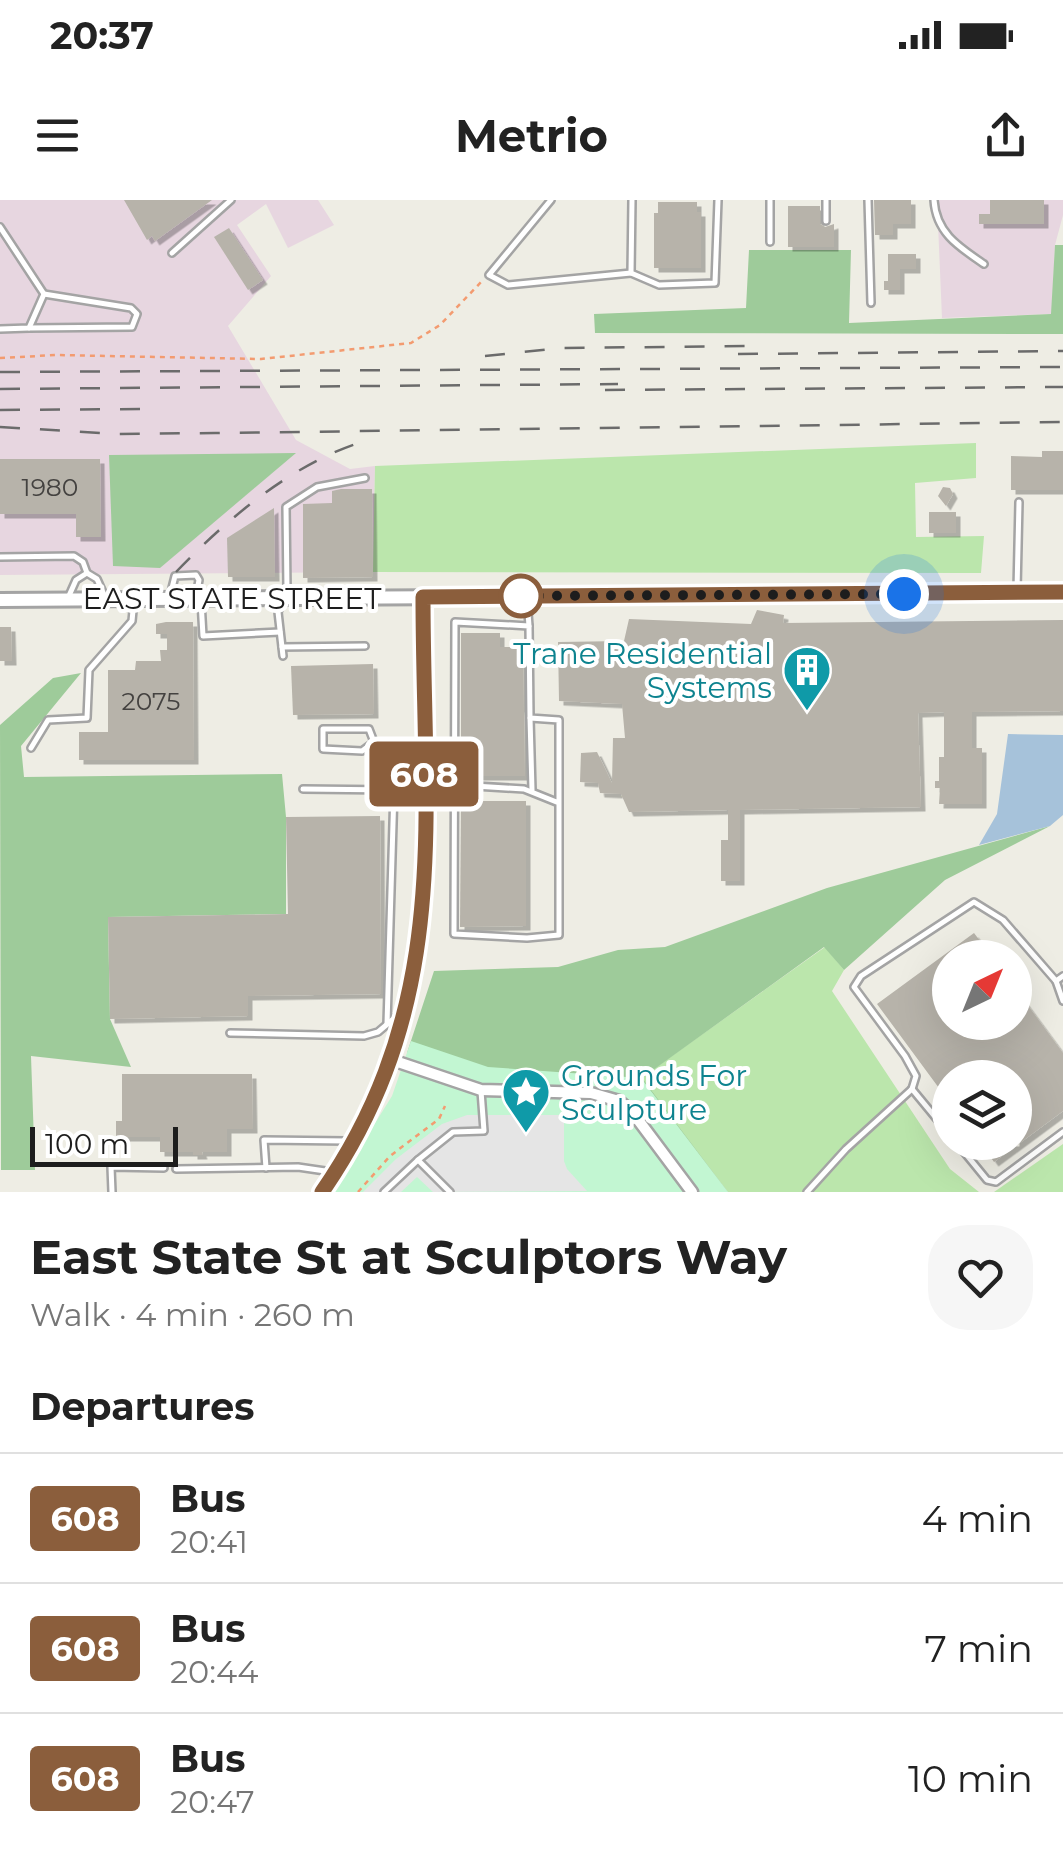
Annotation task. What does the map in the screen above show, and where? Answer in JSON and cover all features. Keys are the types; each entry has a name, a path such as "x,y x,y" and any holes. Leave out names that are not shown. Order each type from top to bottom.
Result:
{"street":[{"name":"EAST STATE STREET","path":"0,600 1063,592"},
{"path":"322,1192 354,1141 392,1060 408,1006 425,890 423,597"},
{"path":"392,1060 481,1090 591,1093 619,1101 633,1113 692,1192"}],"lane":[{"path":"172,253 231,200"},
{"path":"551,200 489,274 508,286 631,273 658,285 716,282 718,200"},
{"path":"631,273 632,200"},
{"path":"770,200 770,242"},
{"path":"826,200 826,222"},
{"path":"868,200 870,303"},
{"path":"934,200 935,218 941,227 984,264"},
{"path":"0,227 44,294 132,308 137,314 132,327 0,328"},
{"path":"29,328 44,294"},
{"path":"283,656 278,612 287,590 287,505 317,487 365,478"},
{"path":"1017,593 1019,502"},
{"path":"0,557 74,556 98,580 107,599"},
{"path":"67,600 76,580 86,572"},
{"path":"170,599 175,576 196,575 203,636 280,632"},
{"path":"527,596 532,792"},
{"path":"31,748 48,720 87,718 89,670 132,621 134,599"},
{"path":"529,626 454,622 454,934 527,938 559,935 559,720 530,718"},
{"path":"282,647 365,646"},
{"path":"374,742 369,729 323,728 323,750 362,751 374,742 424,746"},
{"path":"303,790 394,790 424,785 524,788 559,803"},
{"path":"387,1024 394,790"},
{"path":"807,1192 846,1149 912,1089 916,1076 906,1056 854,986 861,976 974,902 1003,920 1056,982 1063,1001"},
{"path":"1056,982 1063,976"},
{"path":"230,1033 364,1036 378,1032 408,1006"},
{"path":"912,1089 932,1113"},
{"path":"384,1192 454,1132 484,1131 481,1090"},
{"path":"1032,1155 1063,1132"},
{"path":"266,1168 264,1140 354,1141"},
{"path":"418,1160 450,1192"},
{"path":"971,1160 987,1180 996,1182 1025,1160"},
{"path":"112,1192 110,1167 164,1168"},
{"path":"176,1169 298,1168 335,1173"}],"path":[{"path":"0,358 56,355 260,359 411,343 440,325 489,274"},
{"path":"358,1192 390,1156 439,1119 445,1106"}],"shaded area":[{"path":"0,200 318,200 334,225 288,248 266,204 237,225 271,276 228,326 296,440 350,469 375,466 373,572 0,575"},
{"path":"937,200 1063,200 1055,245 1052,314 942,318"},
{"path":"467,1115 564,1115 564,1161 587,1191 433,1192 417,1177 401,1192 363,1192 396,1159 442,1124"}],"green space":[{"path":"1055,245 1063,245 1063,334 595,333 594,314 746,308 749,250 851,250 849,323 1051,314"},
{"path":"976,443 976,478 915,483 916,537 984,536 981,573 373,572 375,466"},
{"path":"296,453 160,568 113,566 109,455"},
{"path":"81,673 21,746 24,777 282,774 286,914 108,917 110,1019 131,1067 31,1056 35,1170 1,1170 0,725 53,678"},
{"path":"1050,826 945,880 844,970 824,947 642,1078 728,1192 485,1082 407,1053 434,971 558,967 618,950 665,947 827,888"},
{"path":"825,947 844,970 832,991 932,1142 932,1160 944,1160 979,1192 728,1192 641,1078"},
{"name":"Grounds For Sculpture","path":"411,1041 488,1067 641,1078 728,1192 332,1192 392,1096"},
{"path":"1063,1144 1063,1192 994,1192"}],"water":[{"path":"1008,734 1063,735 1063,815 1050,826 979,845 997,814"}],"building":[{"path":"124,200 212,200 155,241 152,236 147,240"},
{"path":"874,200 911,200 911,224 893,224 893,235 875,235"},
{"path":"990,200 1044,200 1044,224 979,224 979,214 990,214"},
{"path":"658,202 697,202 697,212 701,212 701,268 654,268 654,213 658,213"},
{"path":"788,206 820,206 820,224 834,224 834,247 788,247"},
{"path":"229,228 263,280 248,290 214,237"},
{"path":"888,254 916,254 916,269 900,269 900,290 884,290"},
{"path":"1042,451 1063,451 1063,490 1011,490 1011,456 1042,457"},
{"path":"0,459 100,459 101,537 76,537 76,514 0,514"},
{"path":"943,487 950,488 953,494 946,506 938,496"},
{"path":"372,489 373,577 303,578 303,504 332,503 332,491"},
{"path":"274,508 275,577 228,577 227,538"},
{"path":"929,512 956,512 956,533 929,533"},
{"name":"Trane Residential Systems","path":"757,610 784,615 783,623 1063,620 1063,711 972,712 972,748 982,748 982,804 939,804 940,788 935,788 935,781 939,781 939,757 944,757 944,712 918,713 921,807 740,810 740,881 721,881 721,840 728,840 728,810 629,812 621,794 600,793 598,783 580,782 581,753 597,752 612,783 613,738 625,738 622,704 559,701 558,642 624,641 629,619 751,624"},
{"path":"193,622 194,760 79,760 79,732 108,732 108,670 135,670 136,661 161,661 160,650 167,650 167,634 156,634 156,624"},
{"path":"0,627 11,627 12,661 0,661"},
{"path":"461,633 500,633 500,647 523,647 525,776 461,776"},
{"path":"373,664 374,714 293,715 291,666"},
{"path":"461,801 526,801 526,926 460,927"},
{"path":"380,816 381,994 248,996 248,1016 110,1019 108,917 288,914 286,817"},
{"path":"932,964 932,1040 1032,1040 1032,1011 1063,1053 1063,1111 1032,1134 1032,1060 932,1060 932,1079 877,1004"},
{"path":"122,1074 252,1074 253,1129 227,1129 227,1152 202,1152 203,1155 160,1152 160,1137 116,1137 116,1121 122,1121"}],"railway":[{"path":"485,356 561,348 753,346"},
{"path":"738,354 1063,351"},
{"path":"0,372 1063,367"},
{"path":"0,389 618,384"},
{"path":"605,390 1063,387"},
{"path":"0,410 157,409"},
{"path":"0,427 118,434 1063,422"},
{"path":"176,572 265,493 317,461 372,439"}],"bus line":[{"name":"608","path":"322,1192 376,1100 392,1060 416,965 425,890 423,597 1063,592"}],"place":[{"name":"Trane Residential Systems","path":"807,712"},
{"name":"Grounds For Sculpture","path":"526,1134"}],"route":[{"path":"521,596 904,594"}]}
